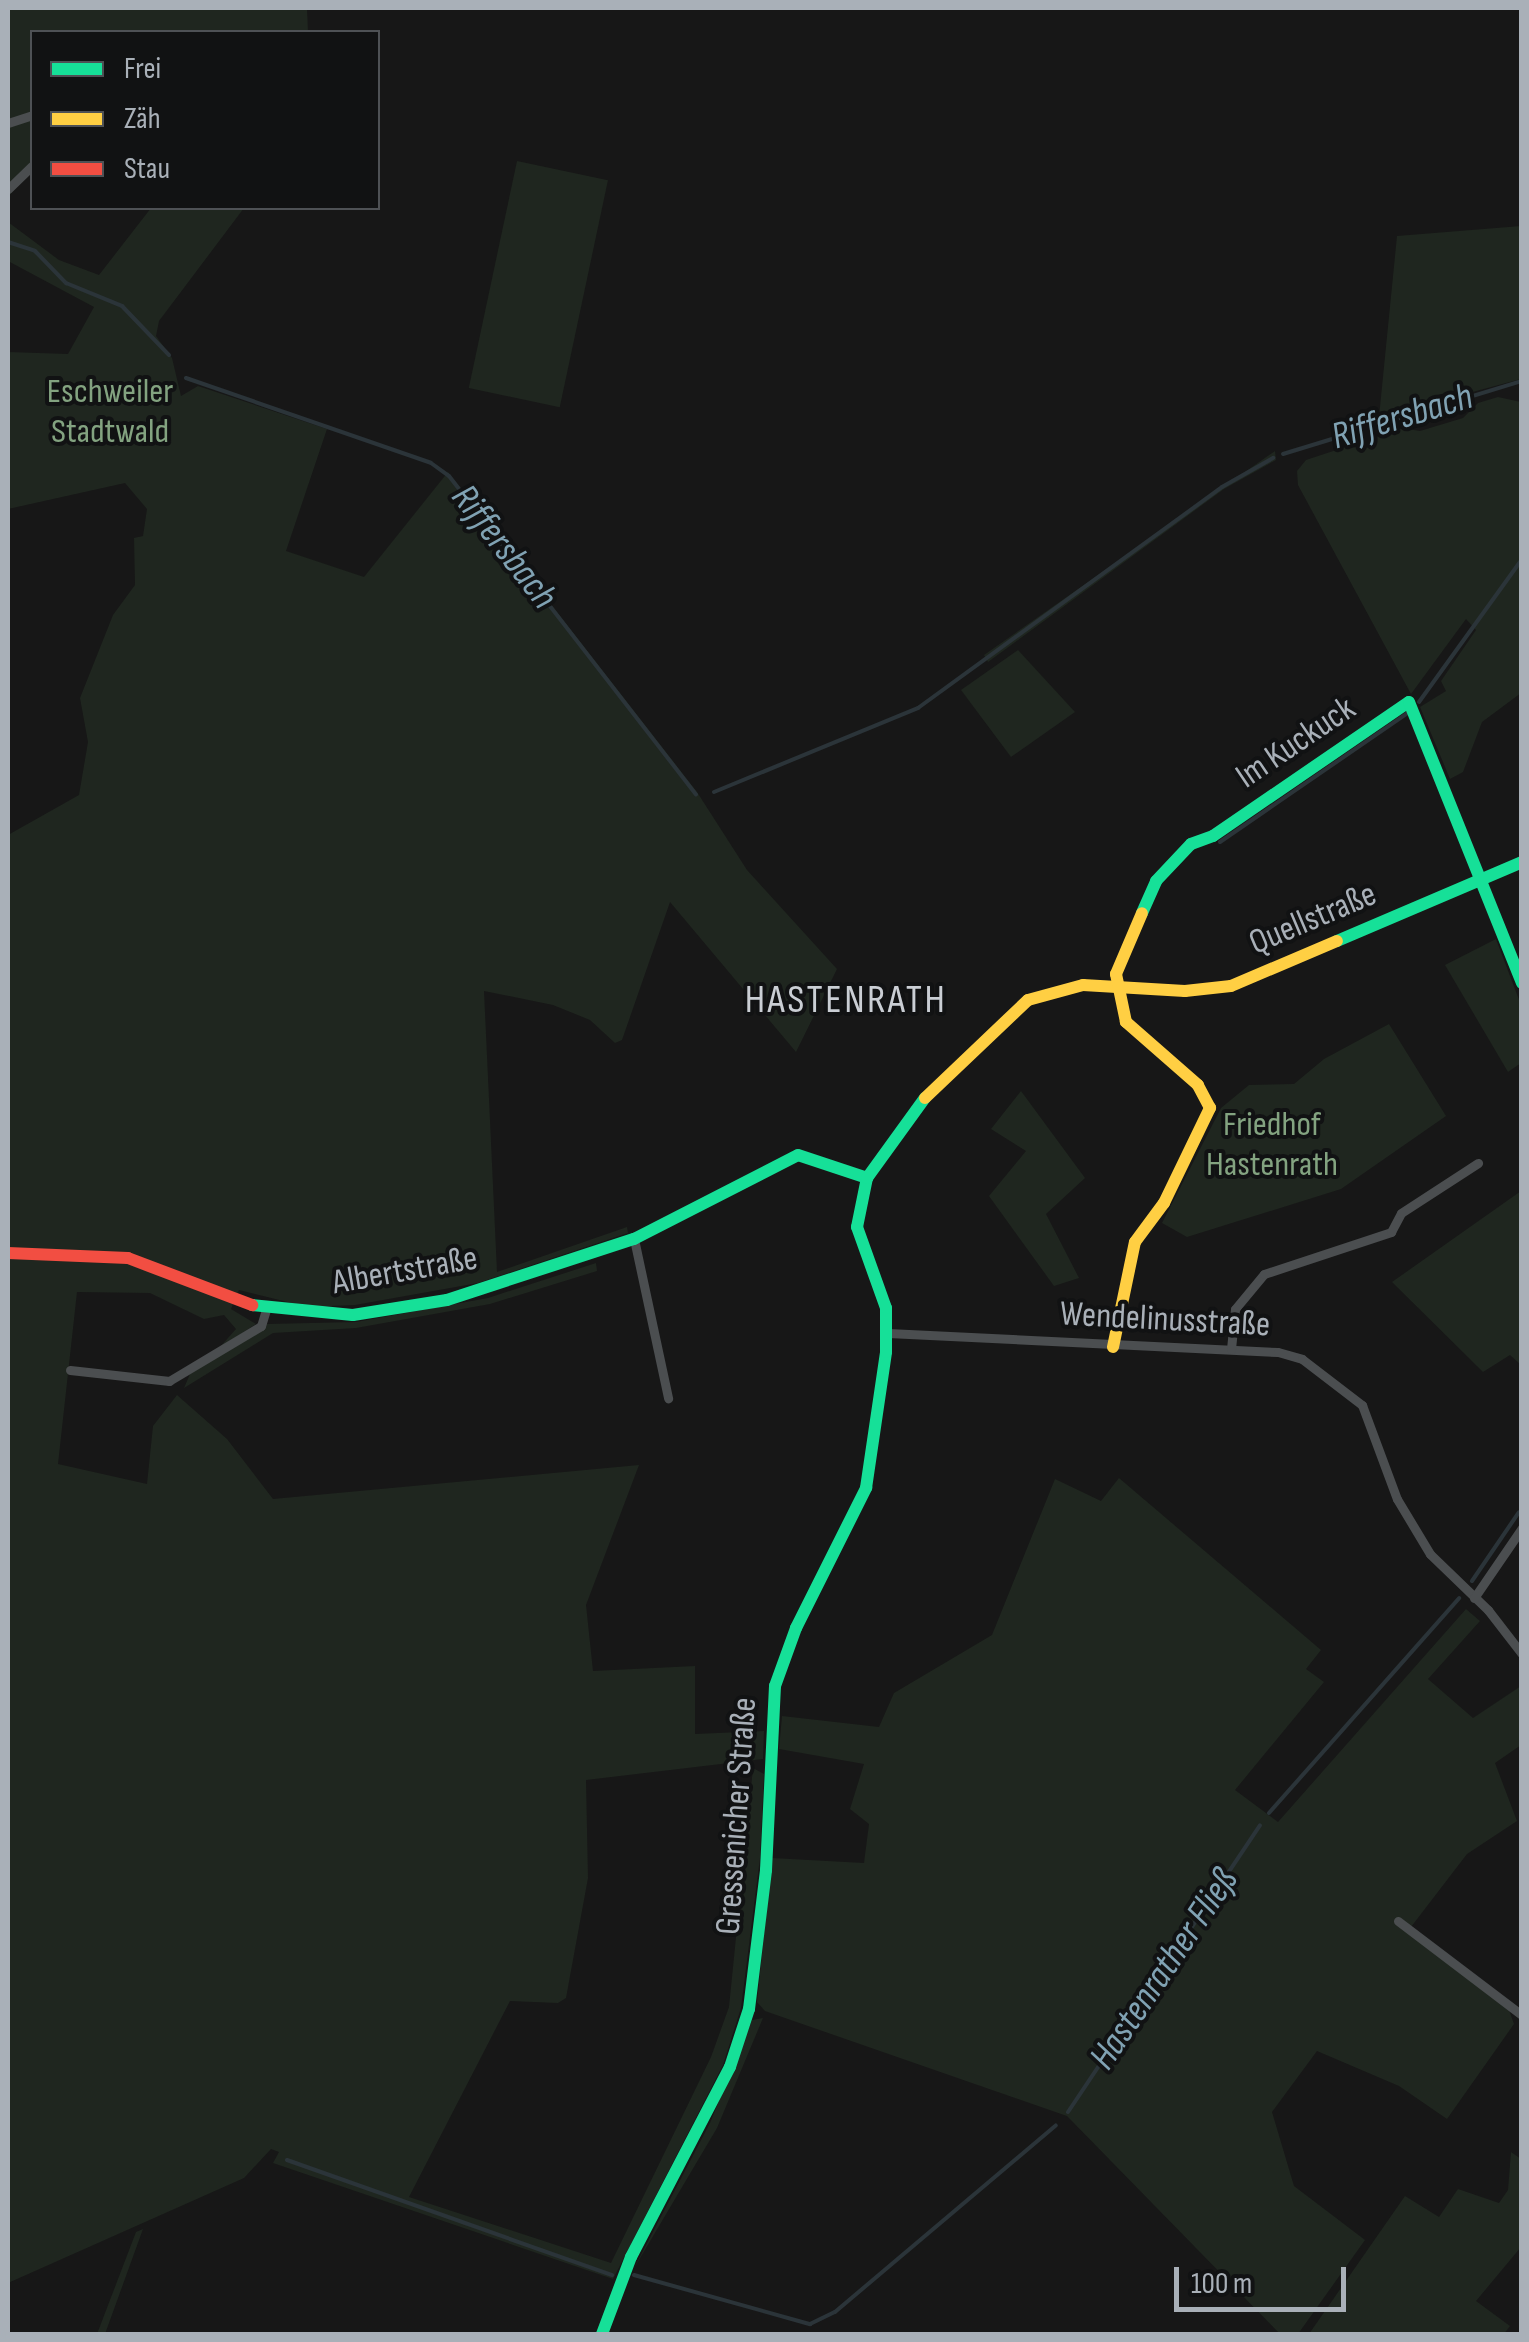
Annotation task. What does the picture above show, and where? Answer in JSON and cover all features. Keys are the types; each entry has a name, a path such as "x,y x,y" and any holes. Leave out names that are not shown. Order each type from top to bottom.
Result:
{"main road":[{"name":"Im Kuckuck","path":"1118,988 1119,962 1142,907 1191,844 1213,836 1409,702 1484,879"},
{"name":"Quellstraße","path":"867,1178 934,1085 1028,1000 1057,988 1231,986 1522,862"},
{"path":"1484,879 1522,983"},
{"path":"1113,1346 1135,1242 1164,1203 1210,1108 1198,1084 1143,1041 1146,1037 1126,1022 1118,988"},
{"name":"Albertstraße","path":"8,1253 128,1258 266,1310 352,1314 446,1300 634,1239 798,1156 867,1178"},
{"name":"Gressenicher Straße","path":"602,2334 631,2258 730,2067 750,2009 766,1870 775,1686 796,1628 866,1488 888,1334 856,1227 867,1178"}],"street":[{"path":"8,187 30,168"},
{"path":"1230,1349 1235,1310 1264,1274 1390,1232 1402,1213 1478,1163"},
{"path":"634,1239 668,1398"},
{"path":"70,1370 169,1381 261,1326 266,1310"},
{"name":"Wendelinusstraße","path":"888,1334 1230,1349 1302,1359 1362,1405 1398,1499 1430,1554 1522,1654"},
{"path":"1474,1598 1522,1528"},
{"path":"1398,1921 1522,2015"}],"green space":[{"path":"8,8 307,8 308,30 30,30 30,172 8,197"},
{"path":"517,161 608,180 560,407 469,388"},
{"name":"Eschweiler Stadtwald","path":"149,210 242,210 159,321 156,336 172,358 181,396 198,386 327,429 286,551 364,577 448,472 697,792 747,870 837,969 796,1052 670,902 622,1040 615,1043 590,1020 553,1005 484,991 497,1272 627,1227 628,1233 478,1283 355,1305 308,1307 239,1290 231,1309 256,1324 219,1348 236,1329 224,1315 204,1319 150,1293 77,1292 58,1464 147,1484 153,1426 177,1395 227,1439 273,1499 639,1465 586,1605 593,1671 695,1666 695,1734 764,1731 763,1759 586,1780 588,1878 566,1998 558,2003 510,2001 409,2197 611,2263 711,2057 729,2007 753,1768 764,1774 760,1858 741,2008 723,2065 613,2279 273,2163 279,2152 271,2149 244,2178 8,2283 8,835 79,795 88,742 80,698 113,615 135,585 134,538 143,536 147,509 125,483 8,509 8,352 68,354 94,307 8,261 8,222 59,260 99,275"},
{"path":"1521,226 1521,379 1379,417 1397,236"},
{"path":"1498,397 1521,402 1521,693 1482,722 1463,772 1450,779 1420,707 1446,691 1441,681 1476,630 1466,619 1411,694 1298,485 1297,471 1306,460 1403,428 1420,431 1463,418 1478,403"},
{"path":"1275,451 1276,460 1224,489 988,662 984,655"},
{"path":"1018,650 1075,712 1011,757 961,690"},
{"path":"1496,939 1521,1005 1521,1063 1508,1072 1445,965"},
{"name":"Friedhof Hastenrath","path":"1389,1024 1446,1116 1341,1189 1187,1237 1162,1223 1221,1108 1249,1085 1294,1084 1324,1059"},
{"path":"1021,1091 1085,1178 1046,1214 1079,1278 1054,1286 989,1196 1026,1151 991,1129"},
{"path":"1521,1191 1521,1365 1510,1355 1483,1372 1392,1282"},
{"path":"596,1263 597,1271 490,1304 356,1328 273,1333 184,1388 190,1374 267,1324 356,1322 488,1298"},
{"path":"1119,1478 1321,1650 1306,1669 1324,1682 1235,1790 1278,1822 1466,1609 1480,1621 1428,1679 1473,1718 1521,1686 1521,1745 1495,1763 1517,1821 1467,1854 1411,1927 1509,2010 1514,2024 1447,2119 1399,2086 1317,2051 1272,2112 1294,2186 1365,2240 1298,2334 1280,2334 1067,2116 765,2011 757,2002 772,1858 864,1863 869,1824 850,1809 864,1764 779,1749 782,1716 879,1727 894,1693 992,1635 1055,1479 1101,1501"},
{"path":"763,2018 717,2128 633,2270 710,2123 752,2020"},
{"path":"1511,2152 1521,2159 1521,2247 1476,2301 1510,2326 1504,2334 1309,2334 1405,2196 1439,2217 1458,2189 1499,2203 1508,2190"},
{"path":"143,2229 105,2334 97,2334 136,2232"}],"waterway":[{"path":"8,242 35,251 66,283 122,306 169,355"},
{"name":"Riffersbach","path":"186,378 431,463 449,476 696,794"},
{"name":"Riffersbach","path":"1283,454 1522,381"},
{"name":"Riffersbach","path":"714,792 918,708 1222,487 1273,458"},
{"path":"1419,702 1522,559"},
{"path":"1220,842 1408,713"},
{"name":"Hastenrather Fließ","path":"1472,1581 1519,1512"},
{"name":"Hastenrather Fließ","path":"1269,1813 1459,1598"},
{"name":"Hastenrather Fließ","path":"1068,2112 1260,1825"},
{"name":"Hastenrather Fließ","path":"634,2275 810,2324 835,2312 1056,2125"},
{"name":"Hastenrather Fließ","path":"287,2160 612,2275"}],"traffic: fast":[{"path":"1142,913 1156,881 1191,844 1213,836 1409,702 1522,983"},
{"path":"1337,941 1522,862"},
{"path":"602,2334 631,2257 730,2067 749,2009 766,1870 775,1686 796,1628 866,1488 886,1352 886,1308 857,1227 867,1178 925,1098"},
{"path":"252,1305 353,1315 447,1300 634,1239 798,1155 867,1178"}],"traffic: slow":[{"path":"1113,1347 1135,1242 1164,1203 1210,1108 1198,1085 1126,1022 1116,974 1142,913"},
{"path":"925,1098 1028,1000 1083,985 1185,991 1231,986 1337,941"}],"traffic: jam":[{"path":"8,1253 128,1258 252,1305"}],"district":[{"name":"HASTENRATH","path":"846,1000"}]}
